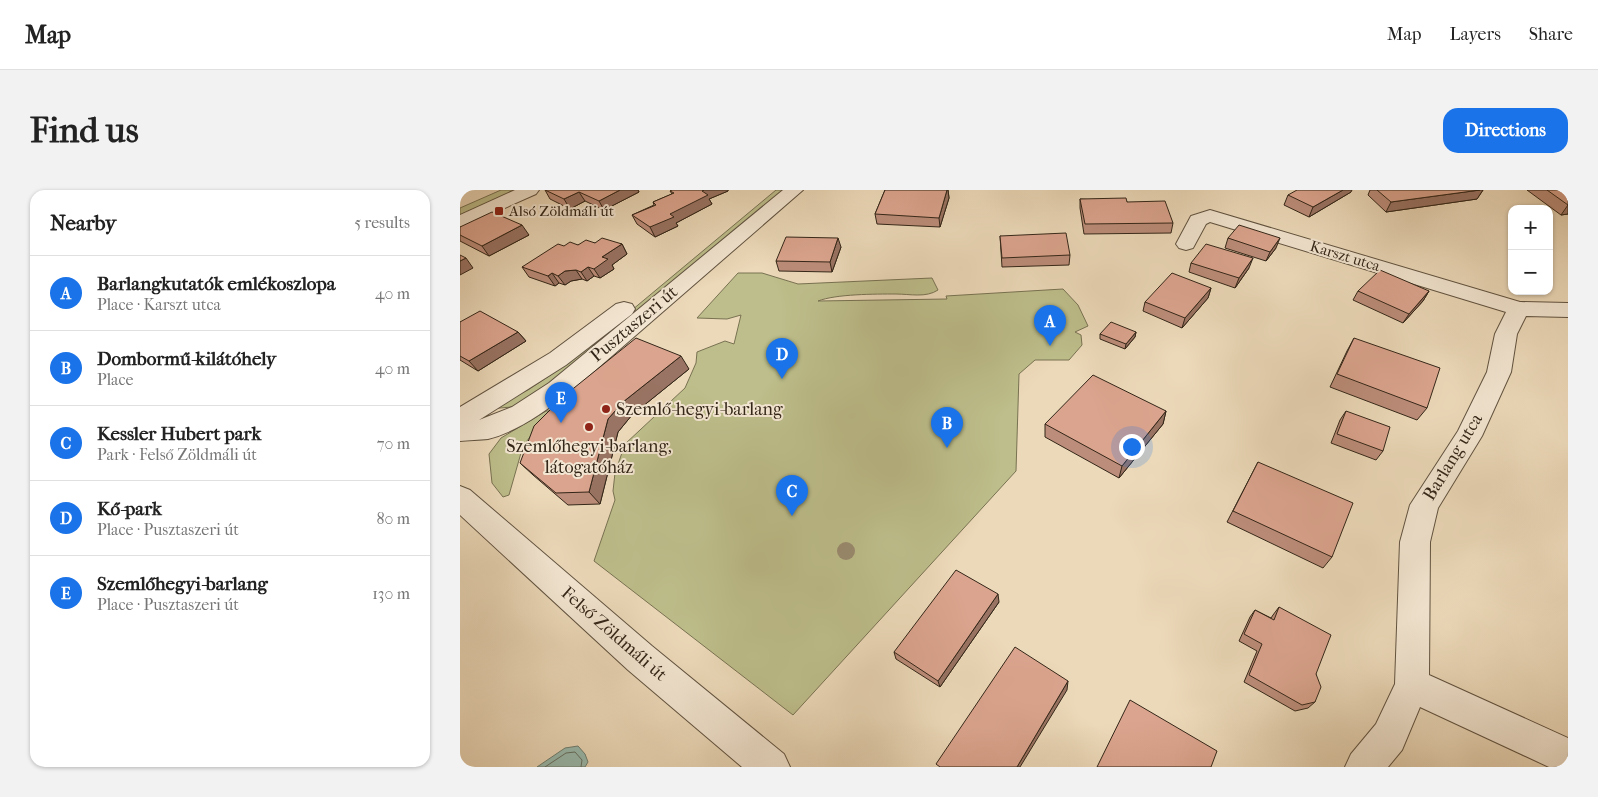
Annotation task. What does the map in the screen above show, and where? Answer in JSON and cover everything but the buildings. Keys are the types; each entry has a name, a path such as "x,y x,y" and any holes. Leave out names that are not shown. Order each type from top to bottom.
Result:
{"street":[{"path":"460,222 530,190"},
{"name":"Pusztaszeri út","path":"460,420 485,402 534,375 596,332 771,190"},
{"name":"Pusztaszeri út","path":"460,431 487,429 521,414 558,389 794,190"},
{"name":"Karszt utca","path":"1186,244 1198,220 1210,216 1519,309"},
{"path":"1519,309 1568,310"},
{"name":"Barlang utca","path":"1364,767 1389,738 1412,685 1416,542 1424,505 1469,436 1499,372 1506,334 1519,309"},
{"name":"Felső Zöldmáli út","path":"460,498 763,765"},
{"path":"1412,685 1568,757"}],"green space":[{"path":"501,190 517,190 460,216 460,208"},
{"path":"776,190 786,190 622,328 614,325"},
{"path":"738,273 762,273 798,284 932,278 938,290 923,295 856,295 818,301 947,299 946,296 1063,289 1078,305 1088,326 1075,332 1081,335 1082,345 1069,360 1035,360 1019,374 1016,471 793,715 594,561 615,500 613,491 615,473 625,444 685,388 696,363 697,352 725,341 734,344 741,315 727,319 697,318"},
{"path":"589,344 601,348 533,398 512,407 488,409 528,390 555,372"},
{"path":"546,411 550,411 523,446 509,495 503,497 492,483 489,454 501,438"}],"water":[{"path":"578,746 585,754 588,762 585,767 537,767 565,748"}],"place":[{"name":"Alsó Zöldmáli út","path":"499,211"},
{"name":"Barlangkutatók emlékoszlopa","path":"1050,346"},
{"name":"Kő-park","path":"782,379"},
{"name":"Szemlő-hegyi-barlang","path":"606,409"},
{"name":"Szemlőhegyi-barlang","path":"561,423"},
{"name":"Szemlőhegyi-barlang, látogatóház","path":"589,427"},
{"name":"Dombormű-kilátóhely","path":"947,448"},
{"name":"Kessler Hubert park","path":"792,516"}]}
